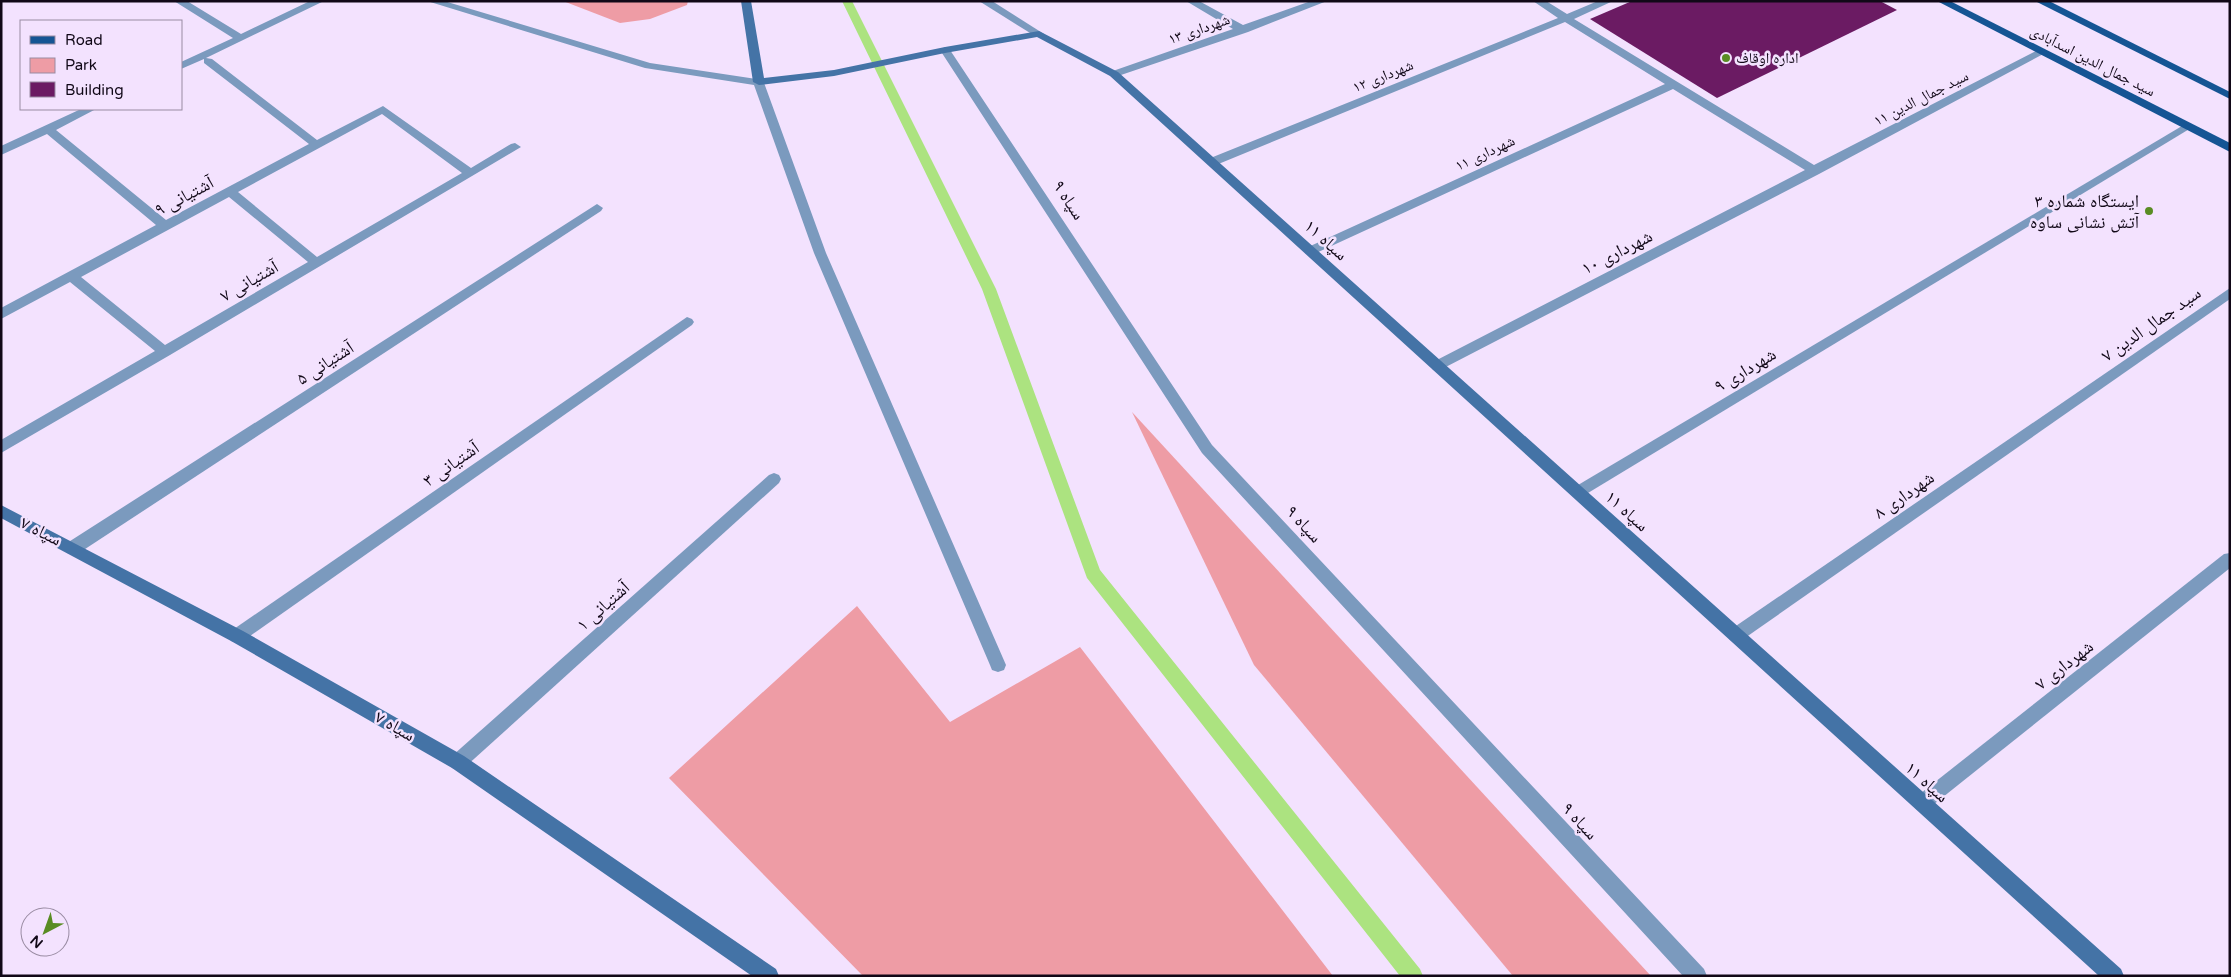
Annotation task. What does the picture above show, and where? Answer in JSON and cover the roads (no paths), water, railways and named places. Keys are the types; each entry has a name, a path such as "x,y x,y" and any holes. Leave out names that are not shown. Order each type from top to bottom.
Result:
{"main road":[{"name":"سید جمال الدین اسدآبادی","path":"1942,1 2230,148"},
{"name":"سید جمال الدین اسدآبادی","path":"2040,1 2230,96"}],"street":[{"path":"179,1 241,38"},
{"path":"182,66 319,1"},
{"path":"432,1 649,66 759,82 834,73 945,50 1039,34"},
{"path":"746,1 759,82 820,253 998,665"},
{"path":"984,1 1039,34"},
{"path":"1191,1 1244,30"},
{"name":"شهرداری ۱۳","path":"1114,74 1244,30 1322,1"},
{"path":"1538,1 1815,171"},
{"name":"شهرداری ۱۲","path":"1212,162 1608,1"},
{"name":"سپاه ۱۱","path":"1039,34 1114,74 2114,976"},
{"name":"سپاه ۹","path":"945,50 1207,449 1697,976"},
{"name":"سید جمال الدین ۱۱","path":"1815,171 2042,52"},
{"path":"208,61 317,144"},
{"name":"شهرداری ۱۱","path":"1310,251 1674,84"},
{"name":"آشتیانی ۹","path":"1,314 383,109 470,173"},
{"path":"1,151 88,110"},
{"name":"شهرداری ۹","path":"1578,492 2187,126"},
{"path":"48,128 164,226"},
{"name":"آشتیانی ۷","path":"1,447 515,147"},
{"name":"شهرداری ۱۰","path":"1438,366 1815,171"},
{"path":"230,191 317,263"},
{"name":"آشتیانی ۵","path":"73,548 597,208"},
{"path":"71,276 164,352"},
{"name":"سید جمال الدین ۷","path":"2094,386 2230,292"},
{"name":"آشتیانی ۳","path":"237,636 687,322"},
{"name":"شهرداری ۸","path":"1736,635 2094,386"},
{"name":"آشتیانی ۱","path":"458,762 774,480"},
{"name":"سپاه ۷","path":"1,511 237,636 458,762 769,976"},
{"name":"شهرداری ۷","path":"1922,803 2230,559"}],"waterway":[{"path":"847,1 989,289 1093,573 1413,976"}],"place":[{"name":"اداره اوقاف","path":"1726,58"},
{"name":"ایستگاه شماره ۳ آتش نشانی ساوه","path":"2149,211"}]}
